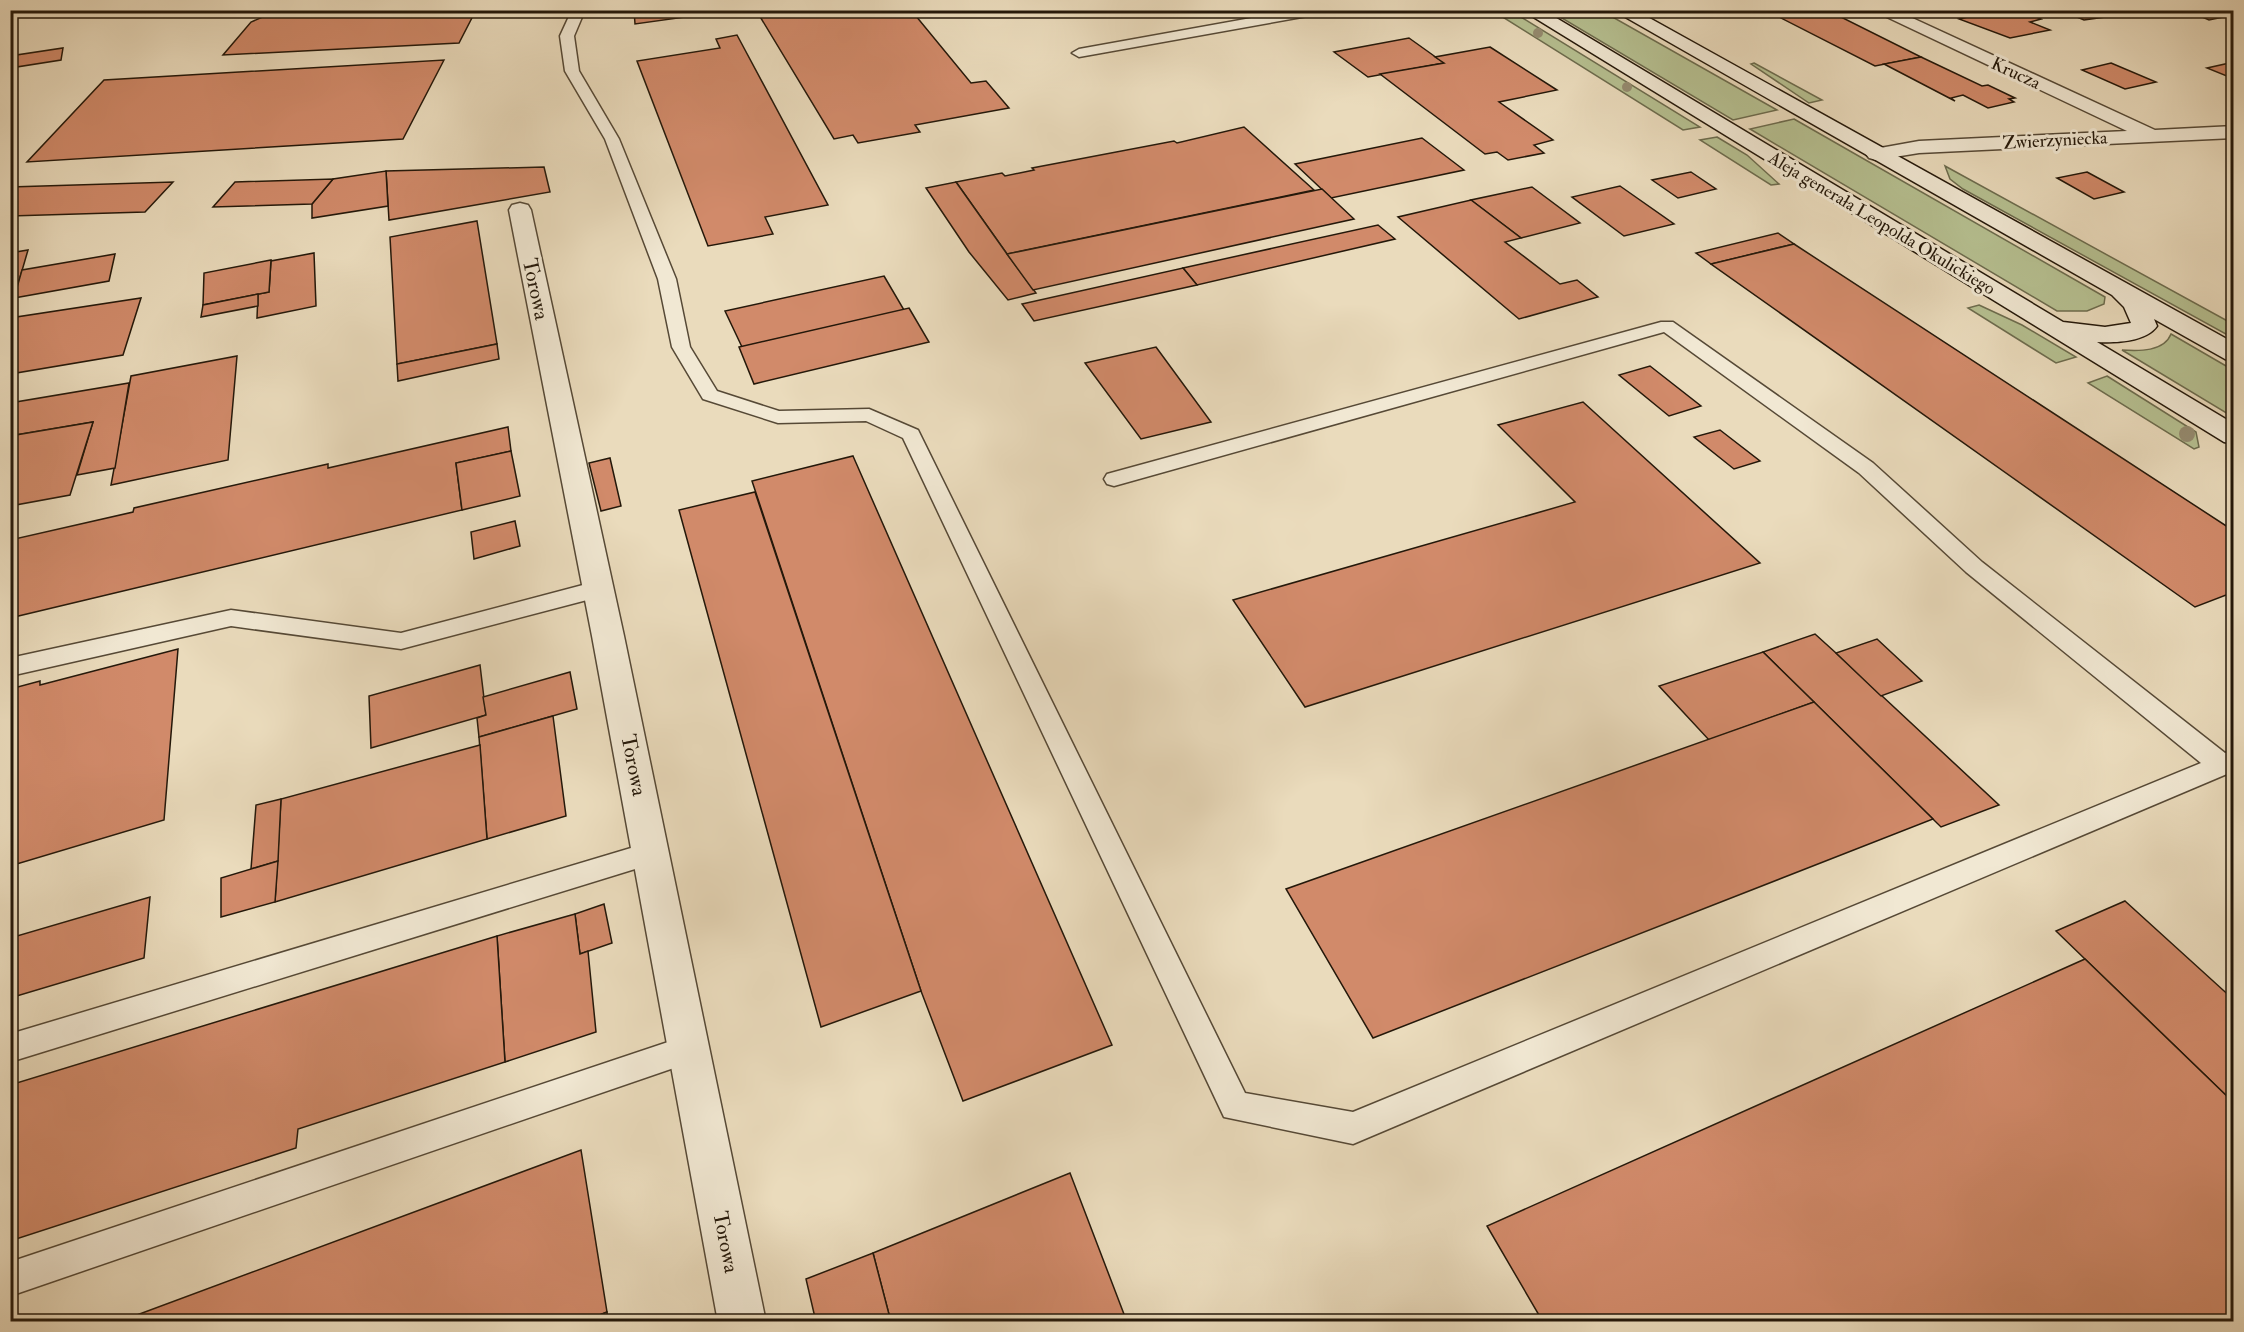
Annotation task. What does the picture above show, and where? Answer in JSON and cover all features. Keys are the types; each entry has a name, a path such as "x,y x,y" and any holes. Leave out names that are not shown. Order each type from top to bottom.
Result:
{"main road":[{"name":"Aleja generała Leopolda Okulickiego","path":"1530,10 2234,436"},
{"path":"1621,10 2234,354"},
{"name":"Krucza","path":"1880,10 2151,135"},
{"name":"Zwierzyniecka","path":"1876,154 1901,148 2234,132"},
{"name":"Torowa","path":"520,210 651,853 742,1322"},
{"path":"2051,326 2082,333 2117,335 2132,333 2145,326 2135,304 2116,288"}],"lane":[{"path":"579,10 567,36 572,70 612,139 667,279 681,347 710,395 778,417 869,416 911,434 1235,1106 1353,1128 2228,763 1974,567 1866,468 1667,326 1114,479"},
{"path":"1079,53 1319,10"},
{"path":"10,667 231,618 401,641 598,589"},
{"path":"10,1048 651,853"},
{"path":"10,1279 689,1049"}],"green space":[{"path":"1493,11 1511,11 1700,127 1683,130"},
{"path":"1550,11 1602,11 1777,110 1733,120"},
{"path":"1754,63 1822,100 1809,103 1751,64"},
{"path":"1794,119 2105,297 2104,304 2087,311 2057,311 1750,129"},
{"path":"1717,137 1747,155 1779,184 1771,185 1700,140"},
{"path":"1945,166 2233,324 2233,338 1963,189 1950,179"},
{"path":"1979,305 2022,325 2076,357 2056,363 1968,308"},
{"path":"2171,334 2233,370 2233,417 2122,350 2157,347 2168,340"},
{"path":"2107,376 2196,432 2199,447 2194,449 2088,383"}],"building":[{"path":"279,10 476,10 459,43 223,55 251,22"},
{"path":"634,10 698,10 700,15 635,24"},
{"path":"756,10 911,10 971,83 986,81 1009,108 915,125 920,132 858,143 853,135 834,139"},
{"path":"1800,10 1827,10 1921,57 1875,66 1775,15"},
{"path":"1999,10 2020,10 2041,19 2030,22 2050,30 2010,38 1959,19"},
{"path":"2060,10 2128,10 2134,13 2084,20"},
{"path":"2186,10 2221,10 2233,15 2209,20"},
{"path":"737,35 828,205 765,217 773,234 708,246 637,61 720,48 716,39"},
{"path":"1409,38 1444,63 1368,77 1334,52"},
{"path":"1490,47 1557,90 1499,102 1553,140 1534,145 1544,153 1508,160 1497,152 1485,154 1380,74 1444,63 1435,57"},
{"path":"63,48 61,60 10,68 10,56"},
{"path":"1921,57 1982,86 1988,85 2015,98 2009,99 2014,102 1988,108 1963,95 1951,98 1955,101 1884,64"},
{"path":"444,60 403,139 27,162 104,80"},
{"path":"2234,62 2234,79 2207,68"},
{"path":"2111,63 2156,82 2125,89 2082,70"},
{"path":"1244,127 1314,190 1007,254 956,182 1002,173 1005,176 1034,170 1032,168 1174,141 1177,143"},
{"path":"1422,138 1464,170 1331,198 1295,164"},
{"path":"544,167 550,192 389,220 386,171"},
{"path":"386,171 388,206 312,218 312,204 333,179"},
{"path":"1691,172 1716,189 1678,198 1652,180"},
{"path":"2087,172 2124,192 2094,199 2057,178"},
{"path":"333,179 312,204 213,207 235,182"},
{"path":"173,182 145,212 10,216 10,187"},
{"path":"956,182 1036,293 1008,300 969,252 926,188"},
{"path":"1620,186 1674,224 1624,236 1572,197"},
{"path":"1532,187 1580,223 1521,238 1471,200"},
{"path":"1322,189 1354,219 1033,290 1007,254"},
{"path":"1471,200 1521,238 1505,242 1560,284 1577,280 1598,297 1519,319 1398,217"},
{"path":"477,221 497,344 397,364 390,237"},
{"path":"1378,225 1395,239 1197,285 1183,268"},
{"path":"1778,233 1794,244 1711,264 1696,253"},
{"path":"1794,244 2234,531 2234,592 2195,607 1711,264"},
{"path":"28,250 19,281 10,283 10,253"},
{"path":"314,253 316,306 257,318 258,294 269,292 271,261"},
{"path":"115,254 109,281 14,298 22,270"},
{"path":"271,260 269,292 203,305 204,273"},
{"path":"1183,268 1197,285 1034,321 1022,304"},
{"path":"884,276 904,310 742,347 725,311"},
{"path":"258,294 258,306 201,317 203,305"},
{"path":"141,298 123,355 10,374 10,318"},
{"path":"909,308 929,342 754,384 739,347"},
{"path":"497,344 499,359 398,381 397,364"},
{"path":"1156,347 1211,422 1141,439 1085,363"},
{"path":"237,356 228,460 111,485 131,376"},
{"path":"1650,366 1701,406 1669,416 1619,375"},
{"path":"129,383 115,468 77,475 93,422 10,436 10,403"},
{"path":"1583,402 1760,563 1305,707 1233,600 1575,502 1498,425"},
{"path":"93,422 70,495 10,506 10,436"},
{"path":"508,427 511,451 456,463 462,510 10,618 10,540 133,512 134,508 328,464 328,468"},
{"path":"1720,430 1760,461 1734,469 1694,437"},
{"path":"511,451 520,496 462,510 456,463"},
{"path":"853,456 1112,1045 963,1101 921,991 752,481"},
{"path":"610,458 621,506 601,511 589,463"},
{"path":"755,492 921,991 821,1027 679,510"},
{"path":"515,521 520,546 474,559 471,532"},
{"path":"1815,634 1999,805 1941,827 1763,652"},
{"path":"1877,639 1922,681 1881,696 1836,653"},
{"path":"178,649 164,820 10,866 10,689 40,681 40,685"},
{"path":"1763,652 1814,702 1709,740 1659,686"},
{"path":"480,665 486,715 371,748 369,696"},
{"path":"570,672 577,709 479,737 477,718 486,715 483,697"},
{"path":"1814,702 1933,819 1373,1038 1286,889"},
{"path":"553,716 566,816 487,839 479,737"},
{"path":"480,745 487,839 275,902 281,799"},
{"path":"281,799 278,861 251,869 256,805"},
{"path":"278,861 275,902 221,917 221,878"},
{"path":"150,897 144,958 10,998 10,938"},
{"path":"2125,901 2234,1000 2234,1103 2056,931"},
{"path":"604,904 612,943 580,954 575,914"},
{"path":"575,914 580,954 588,951 596,1032 505,1062 497,936"},
{"path":"497,936 505,1062 298,1129 296,1148 10,1241 10,1085"},
{"path":"2085,959 2234,1103 2234,1322 1543,1322 1487,1226"},
{"path":"581,1150 607,1312 582,1322 118,1322"},
{"path":"1070,1173 1127,1322 891,1322 873,1253"},
{"path":"873,1253 891,1322 816,1322 806,1279"},
{"path":"607,1312 608,1322 582,1322"}]}
